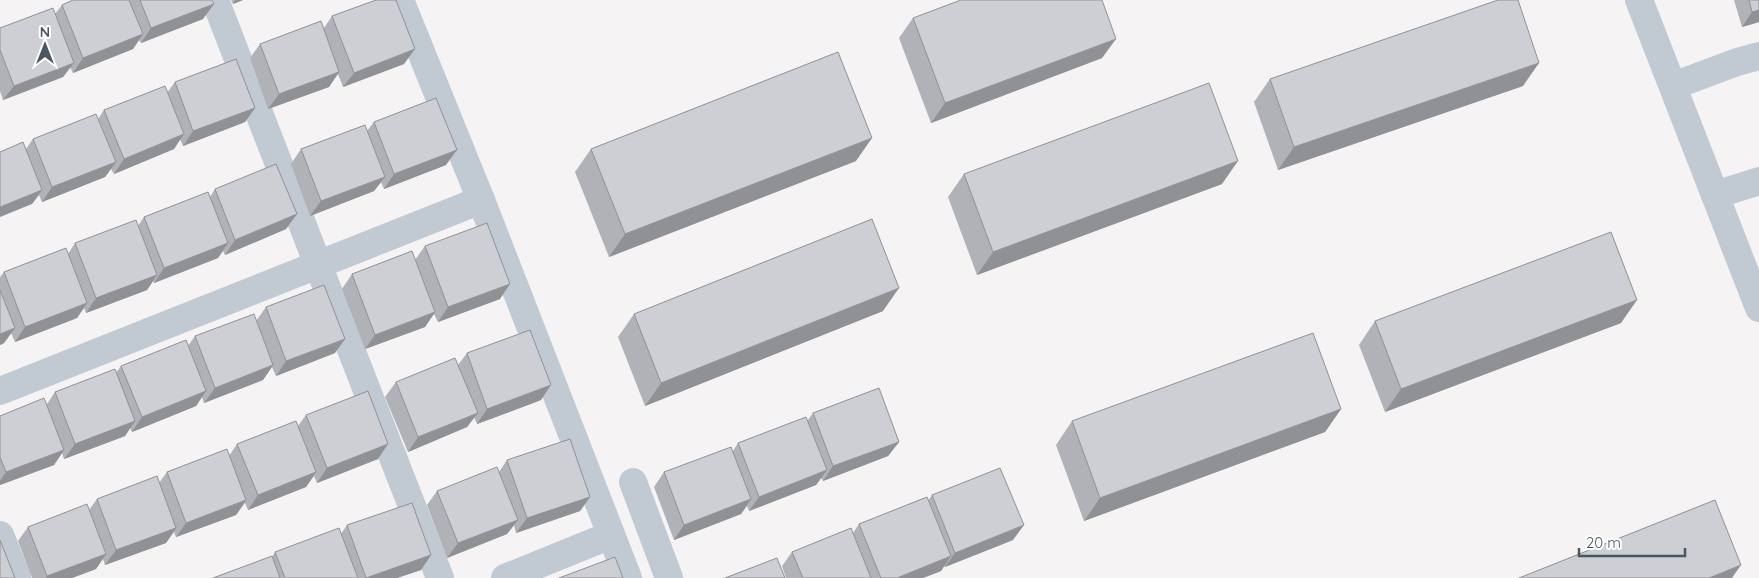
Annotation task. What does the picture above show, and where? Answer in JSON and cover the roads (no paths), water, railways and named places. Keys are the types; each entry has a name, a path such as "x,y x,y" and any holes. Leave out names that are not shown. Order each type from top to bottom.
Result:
{"street":[{"path":"215,0 440,578"},
{"path":"400,0 481,200 628,578"},
{"path":"1639,0 1759,308"},
{"path":"1673,86 1737,62 1759,56"},
{"path":"1715,195 1759,181"},
{"path":"0,391 481,200"},
{"path":"633,482 669,578"},
{"path":"0,535 17,578"},
{"path":"505,578 612,535"}]}
